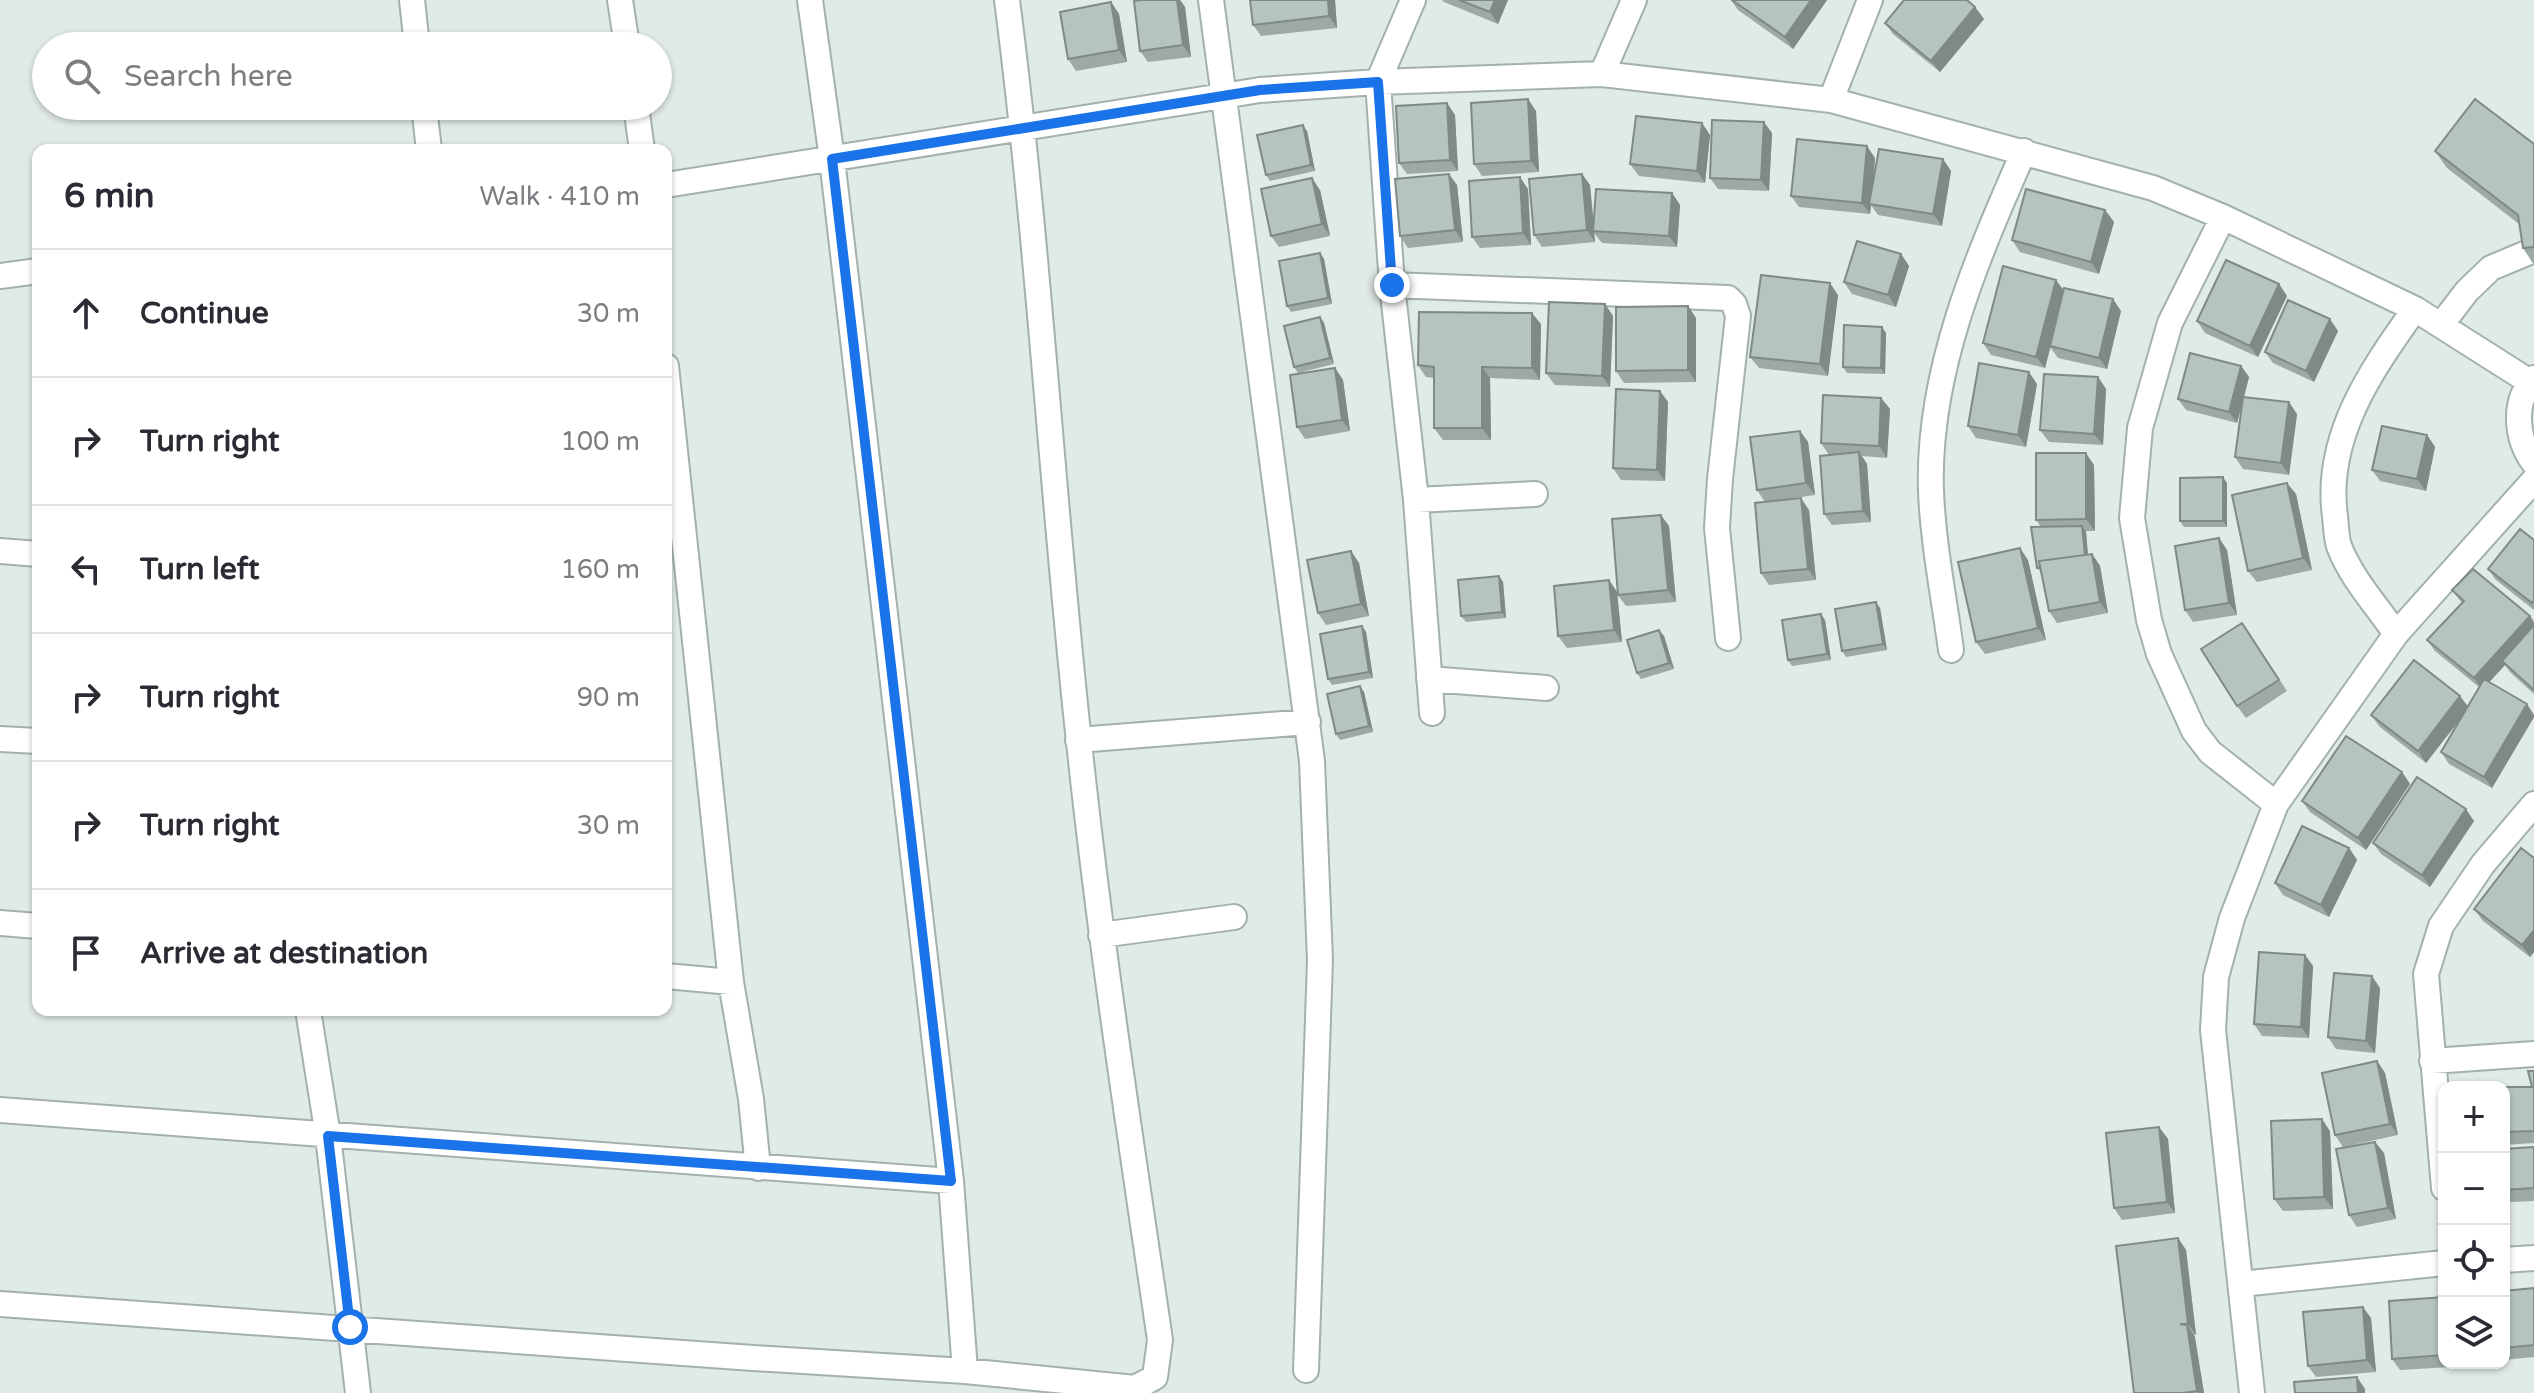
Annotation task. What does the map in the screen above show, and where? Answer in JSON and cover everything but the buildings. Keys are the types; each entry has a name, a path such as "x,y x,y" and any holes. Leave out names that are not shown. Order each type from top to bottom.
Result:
{"street":[{"path":"412,0 415,32"},
{"path":"620,0 625,32"},
{"path":"810,0 832,159 951,1181 965,1371"},
{"path":"0,1304 965,1371 1135,1388 1155,1377 1160,1340 1101,935 1078,740 1024,128 1007,0"},
{"path":"1211,0 1312,761 1320,960 1306,1370"},
{"path":"1413,0 1378,82 1392,285 1416,500 1432,713"},
{"path":"1602,74 1634,0"},
{"path":"1831,100 1870,0"},
{"path":"672,184 1260,90 1378,82 1602,74 1831,100 2153,188 2223,217 2415,309 2532,380 2520,405 2519,430 2526,452 2534,463"},
{"path":"426,120 428,144"},
{"path":"638,120 641,144"},
{"path":"1951,650 1933,522 1932,449 1946,353 1988,234 2024,151"},
{"path":"2223,217 2170,323 2140,428 2132,518 2152,632 2194,731 2210,752 2276,804"},
{"path":"2441,325 2467,291 2491,268 2534,250"},
{"path":"0,276 32,272"},
{"path":"1392,285 1728,298 1734,304 1738,316 1717,528 1728,638"},
{"path":"2396,634 2353,573 2339,544 2333,505 2335,459 2348,418 2382,355 2415,309"},
{"path":"672,423 731,982 751,1099 758,1168"},
{"path":"2252,1393 2213,1030 2216,977 2232,918 2276,804 2396,634 2534,480"},
{"path":"1416,500 1535,494"},
{"path":"0,551 32,554"},
{"path":"1429,679 1546,688"},
{"path":"1078,740 1308,722"},
{"path":"0,739 32,741"},
{"path":"2441,1153 2426,974 2441,926 2483,864 2534,804"},
{"path":"1101,935 1234,917"},
{"path":"0,923 32,926"},
{"path":"672,977 731,982"},
{"path":"309,1016 328,1136 358,1393"},
{"path":"2432,1061 2534,1054"},
{"path":"0,1110 951,1181"},
{"path":"2510,1260 2534,1258"},
{"path":"2241,1284 2438,1264"}],"route":[{"path":"350,1327 328,1136 951,1181 832,159 1260,90 1378,82 1392,285"}]}
